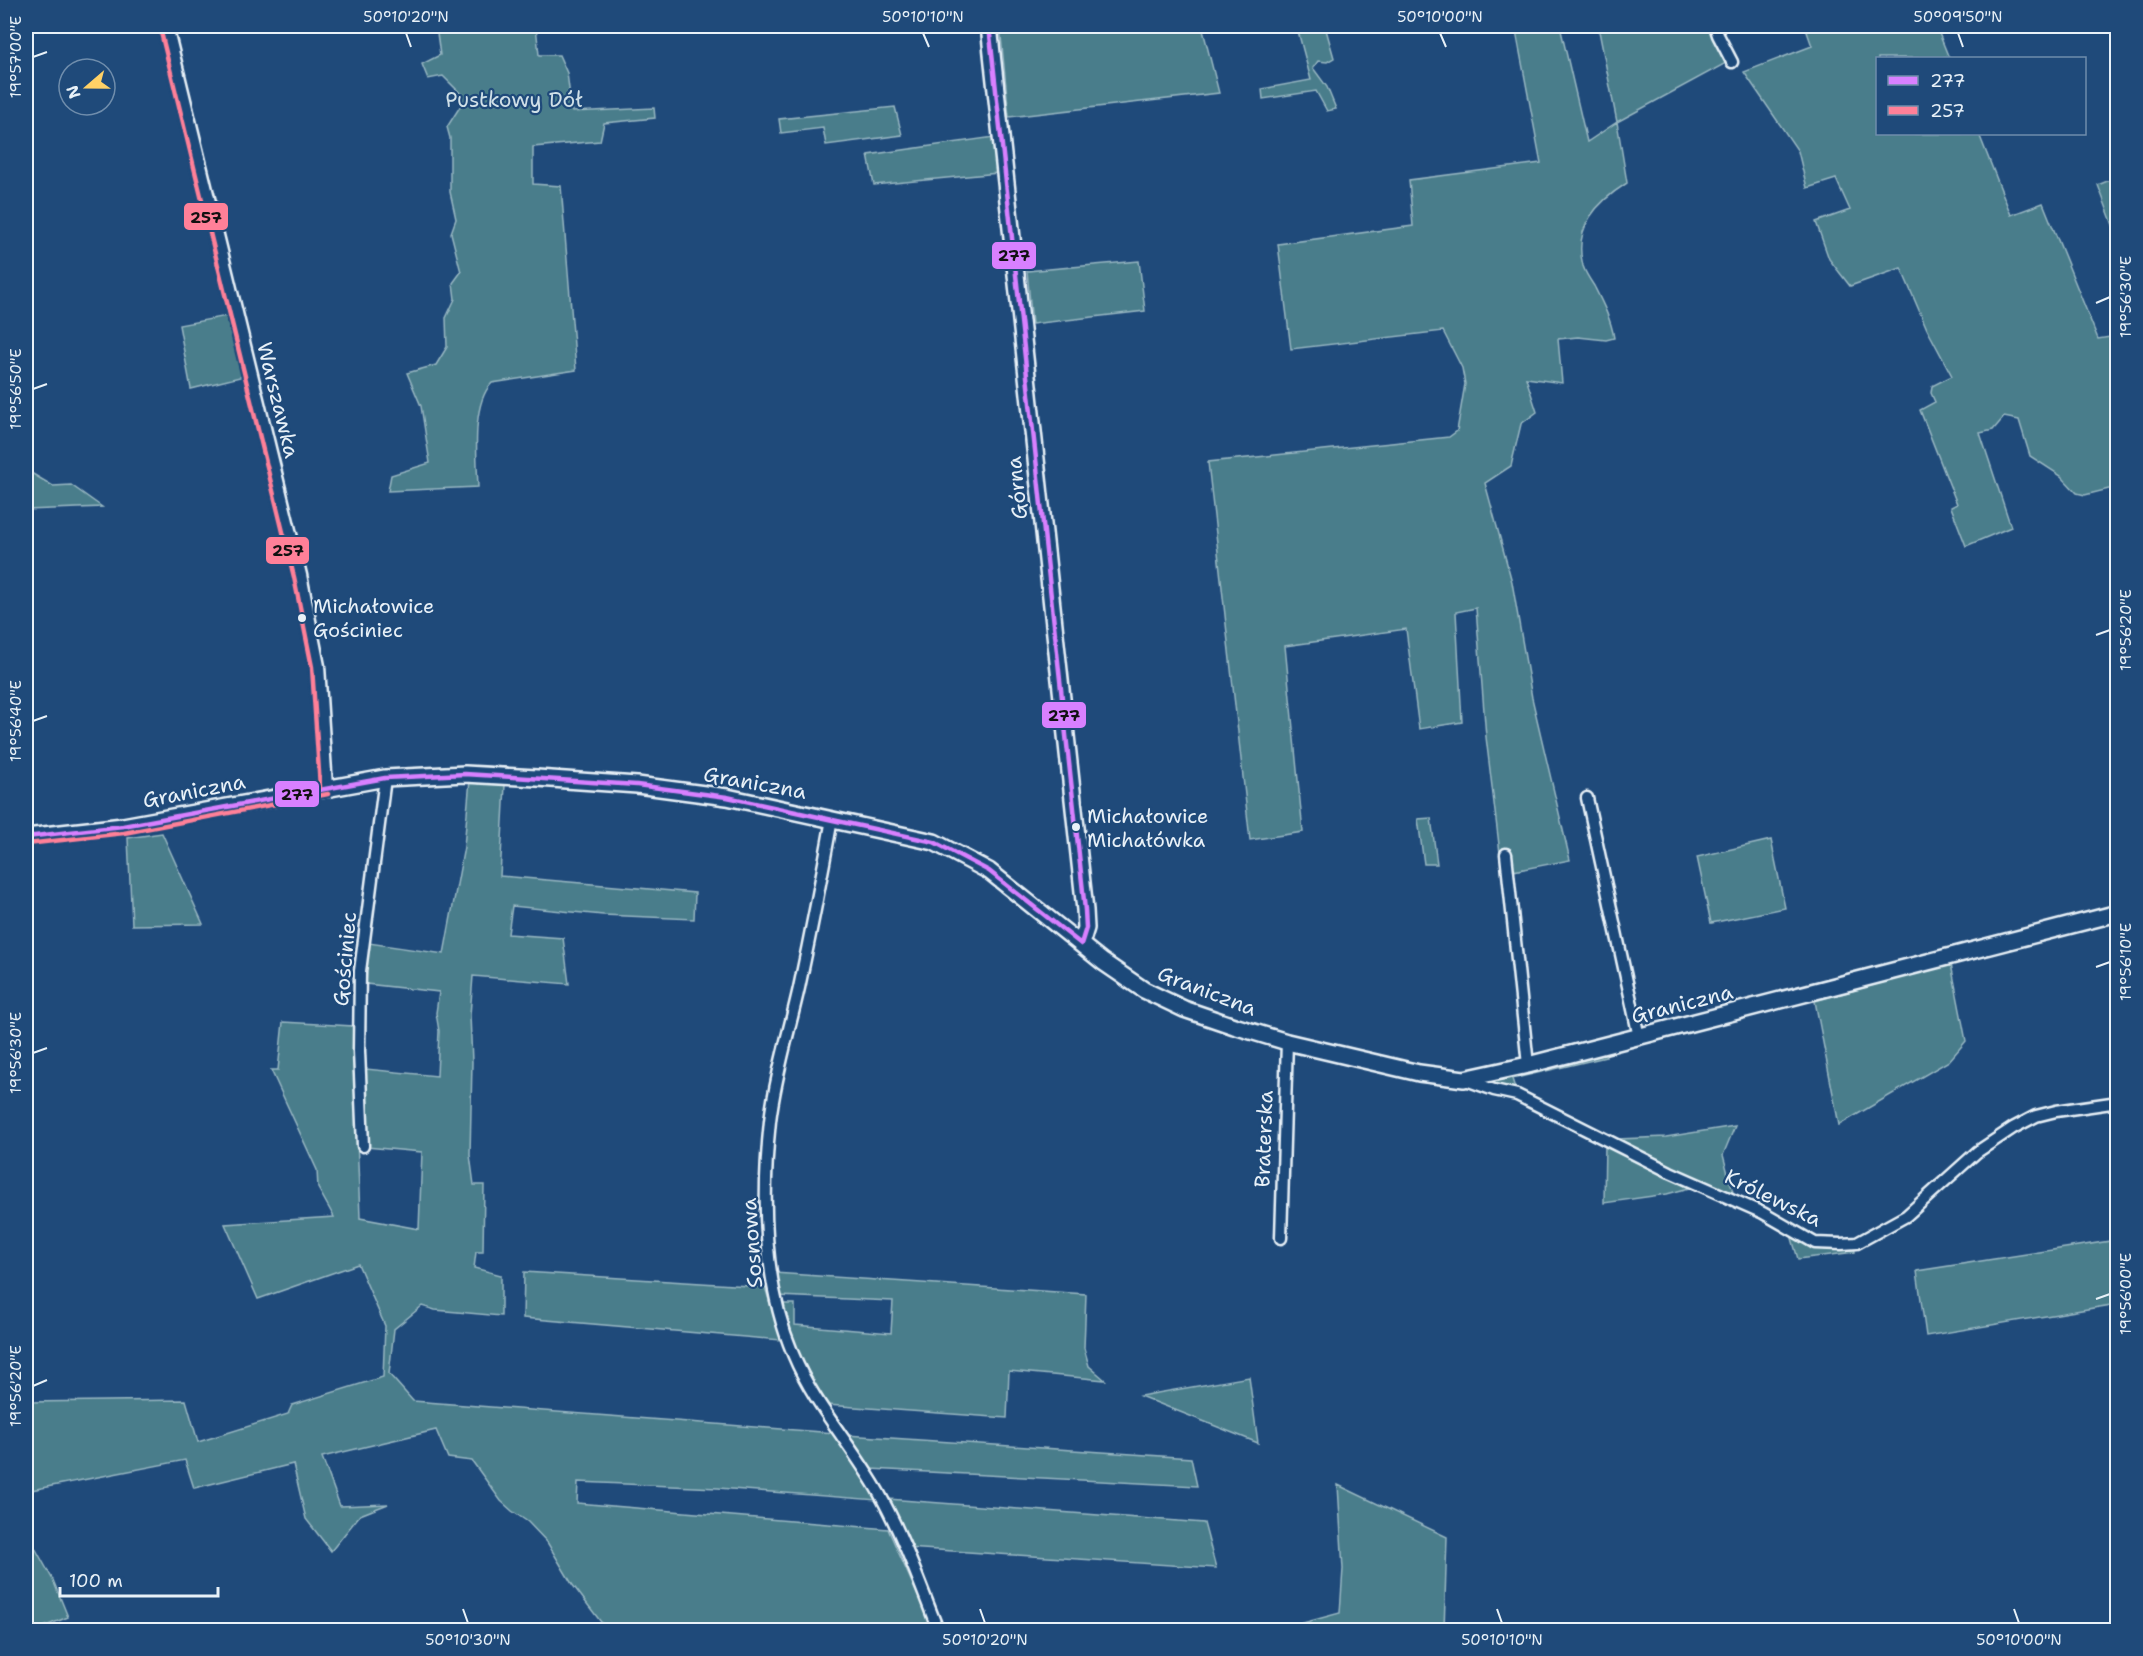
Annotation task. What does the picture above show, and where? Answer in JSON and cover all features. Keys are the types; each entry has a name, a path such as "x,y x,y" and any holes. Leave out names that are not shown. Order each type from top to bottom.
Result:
{"street":[{"name":"Warszawka","path":"167,26 301,575 319,666 327,788"},
{"name":"Górna","path":"989,26 1085,910 1086,928 1081,944"},
{"path":"1715,26 1732,62"},
{"name":"Graniczna","path":"26,837 123,826 385,778 465,774 638,785 727,797 934,842 989,871 1103,962 1144,990 1184,1009 1287,1042 1419,1073 1464,1078 1528,1065 1639,1037 2118,913"},
{"name":"Gościniec","path":"363,1146 359,1051 360,971 385,778"},
{"path":"1587,798 1639,1037"},
{"name":"Sosnowa","path":"832,819 817,907 771,1119 766,1170 768,1261 776,1300 793,1354 818,1403 878,1492 897,1529 938,1630"},
{"path":"1506,854 1528,1065"},
{"name":"Braterska","path":"1281,1238 1287,1042"},
{"name":"Królewska","path":"1464,1078 1494,1090 1517,1095 1670,1172 1763,1212 1815,1243 1841,1244 1857,1243 1906,1216 1977,1152 2013,1128 2037,1116 2056,1111 2118,1102"}],"green space":[{"name":"Pustkowy Dół","path":"436,26 536,26 539,55 559,55 567,73 572,112 654,108 655,118 604,123 600,141 533,147 533,184 561,186 576,370 492,383 485,392 478,417 476,447 478,487 388,491 391,475 430,463 421,406 407,373 436,365 447,347 446,318 455,299 453,283 461,272 451,233 456,219 450,192 450,138 447,127 463,102 461,94 443,76 428,79 422,64 440,55"},
{"path":"1000,26 1202,26 1219,93 1009,117"},
{"path":"1313,26 1325,26 1334,58 1327,62 1318,61 1313,68 1327,87 1336,109 1327,111 1316,91 1263,99 1262,89 1311,80 1298,31"},
{"path":"1515,26 1560,26 1587,142 1617,122 1627,183 1597,207 1581,239 1583,266 1606,311 1614,338 1606,340 1578,337 1558,339 1562,383 1526,378 1537,412 1521,424 1511,466 1485,483 1512,582 1532,698 1570,860 1513,871 1511,852 1500,853 1486,737 1476,608 1456,612 1462,722 1419,729 1406,629 1285,646 1303,832 1250,840 1208,462 1449,437 1457,431 1465,384 1462,368 1443,331 1291,349 1278,244 1413,226 1409,180 1541,163"},
{"path":"1598,26 1710,26 1713,39 1726,63 1617,122"},
{"path":"1805,26 1936,26 1949,57 1876,57 1876,135 1979,135 2011,215 2043,203 2098,339 2116,336 2117,338 2117,487 2085,495 2077,493 2061,476 2030,456 2019,420 2004,417 1993,430 1980,433 2011,527 1966,546 1951,507 1957,504 1920,410 1935,402 1931,393 1932,386 1952,376 1927,329 1901,268 1850,286 1829,259 1816,222 1850,210 1836,179 1807,188 1798,151 1744,72 1812,46"},
{"path":"895,107 902,135 826,145 823,128 781,133 779,119"},
{"path":"994,137 998,173 874,185 868,155"},
{"path":"2117,177 2118,232 2116,233 2098,185"},
{"path":"1139,261 1145,311 1032,324 1027,271"},
{"path":"227,316 244,376 191,389 179,325"},
{"path":"26,470 53,486 71,485 102,507 26,510"},
{"path":"470,780 505,785 500,876 695,893 694,919 603,915 512,906 508,934 563,938 569,984 473,976 470,1015 472,1062 470,1155 474,1185 484,1185 483,1252 476,1252 474,1268 501,1275 501,1316 435,1310 422,1306 394,1329 389,1374 413,1401 835,1433 877,1500 718,1488 578,1482 577,1503 888,1529 933,1630 607,1630 572,1584 547,1542 528,1522 501,1501 472,1461 448,1458 436,1430 322,1457 340,1506 388,1504 360,1515 331,1551 306,1519 293,1464 194,1488 185,1460 26,1491 26,1402 186,1400 198,1442 288,1414 292,1405 383,1377 385,1326 358,1264 258,1299 225,1224 334,1217 318,1188 317,1170 271,1070 278,1070 283,1022 353,1026 360,1218 419,1229 422,1152 366,1147 366,1069 437,1076 439,1031 436,1013 439,992 366,984 369,943 444,954 464,847"},
{"path":"1431,818 1437,864 1424,864 1418,819"},
{"path":"162,833 203,924 132,925 128,838"},
{"path":"1771,840 1785,908 1711,923 1697,857"},
{"path":"1951,964 1966,1041 1949,1061 1839,1125 1815,1001"},
{"path":"1604,1053 1606,1057 1512,1079 1515,1088 1489,1083 1486,1079 1513,1075"},
{"path":"1735,1126 1723,1155 1734,1196 1619,1139 1666,1137"},
{"path":"1605,1144 1689,1188 1667,1194 1604,1203"},
{"path":"1791,1235 1814,1246 1854,1246 1855,1252 1798,1259"},
{"path":"2117,1240 2117,1304 1926,1336 1917,1271"},
{"path":"524,1272 765,1287 781,1340 523,1318"},
{"path":"774,1273 1086,1294 1084,1348 1089,1366 1105,1380 1009,1371 1007,1418 827,1405 805,1369 780,1304 795,1304 795,1325 891,1333 893,1301 778,1296"},
{"path":"1249,1377 1258,1443 1140,1396"},
{"path":"846,1435 1191,1458 1197,1486 870,1469"},
{"path":"1338,1485 1447,1537 1444,1630 1294,1630 1292,1626 1340,1613 1343,1569"},
{"path":"888,1499 1204,1523 1216,1568 907,1548"},
{"path":"26,1503 34,1546 53,1580 68,1617 36,1630 26,1630"}],"transit line":[{"name":"277","path":"989,26 1085,910 1086,928 1081,944"},
{"name":"257","path":"160,28 294,577 312,667 320,787"},
{"name":"277","path":"26,837 123,826 385,778 465,774 637,785 727,797 934,842 989,871 1081,944"},
{"name":"257","path":"27,844 124,833 328,794"}],"place":[{"name":"Michałowice Gościniec","path":"302,618"},
{"name":"Michałowice Michałówka","path":"1076,827"}]}
